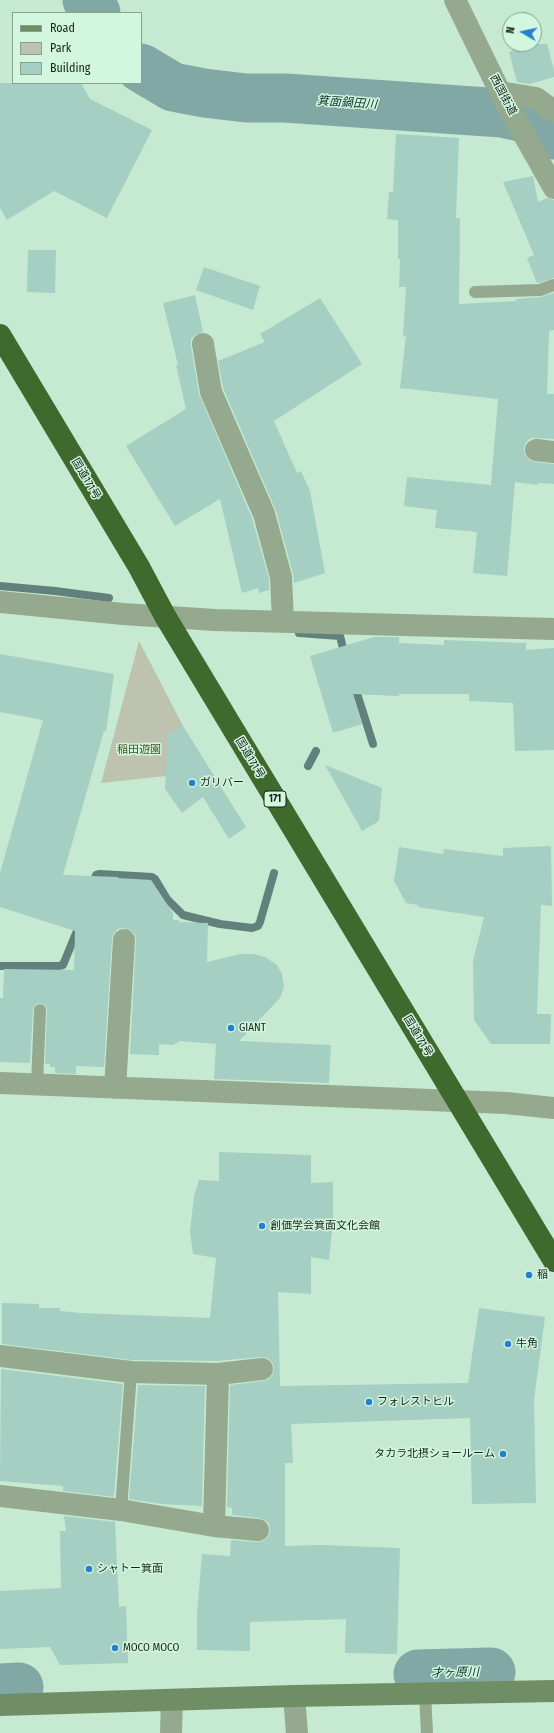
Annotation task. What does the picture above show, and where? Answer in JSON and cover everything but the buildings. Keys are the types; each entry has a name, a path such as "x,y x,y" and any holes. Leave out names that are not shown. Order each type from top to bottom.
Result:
{"highway":[{"name":"国道171号","path":"0,335 139,567 164,616 554,1261"}],"street":[{"name":"西国街道","path":"455,0 501,93 554,188"},
{"path":"501,93 536,98 554,111"},
{"path":"203,344 211,392 264,514 281,577 283,621"},
{"path":"0,602 123,614 215,620 554,629"},
{"path":"115,1088 124,940"},
{"path":"0,1083 506,1103 554,1108"},
{"path":"0,1356 131,1372 218,1374 262,1369"},
{"path":"214,1526 218,1374"},
{"path":"0,1496 121,1510 214,1526 258,1530"},
{"path":"0,1705 294,1696 554,1691"},
{"path":"294,1696 297,1733"},
{"path":"171,1733 172,1700"}],"lane":[{"path":"475,292 540,290 554,285"},
{"path":"37,1085 40,1010"},
{"path":"121,1510 131,1372"},
{"path":"425,1694 426,1733"}],"green space":[{"name":"稲田遊園","path":"139,641 183,726 169,735 166,776 101,783"}],"waterway":[{"name":"箕面鍋田川","path":"87,0 95,12"},
{"name":"箕面鍋田川","path":"142,69 173,87 204,93 246,98 285,98 502,113 530,119 542,124 554,135"},
{"path":"0,586 109,598"},
{"path":"299,633 340,636 345,656"},
{"path":"354,684 373,744"},
{"path":"308,766 316,751"},
{"path":"92,886 96,875 100,874 152,877 155,879 167,899 183,915 220,924 252,928 258,926 260,922 274,873"},
{"path":"0,966 63,965 79,926"},
{"name":"才ヶ原川","path":"418,1674 491,1672"},
{"name":"才ヶ原川","path":"0,1688 19,1687"}],"place":[{"name":"ガリバー","path":"192,783"},
{"name":"GIANT","path":"231,1028"},
{"name":"創価学会箕面文化会館","path":"262,1226"},
{"name":"稲","path":"529,1275"},
{"name":"牛角","path":"508,1344"},
{"name":"フォレストヒル","path":"369,1402"},
{"name":"タカラ北摂ショールーム","path":"503,1454"},
{"name":"シャトー箕面","path":"89,1569"},
{"name":"MOCO MOCO","path":"115,1648"}]}
